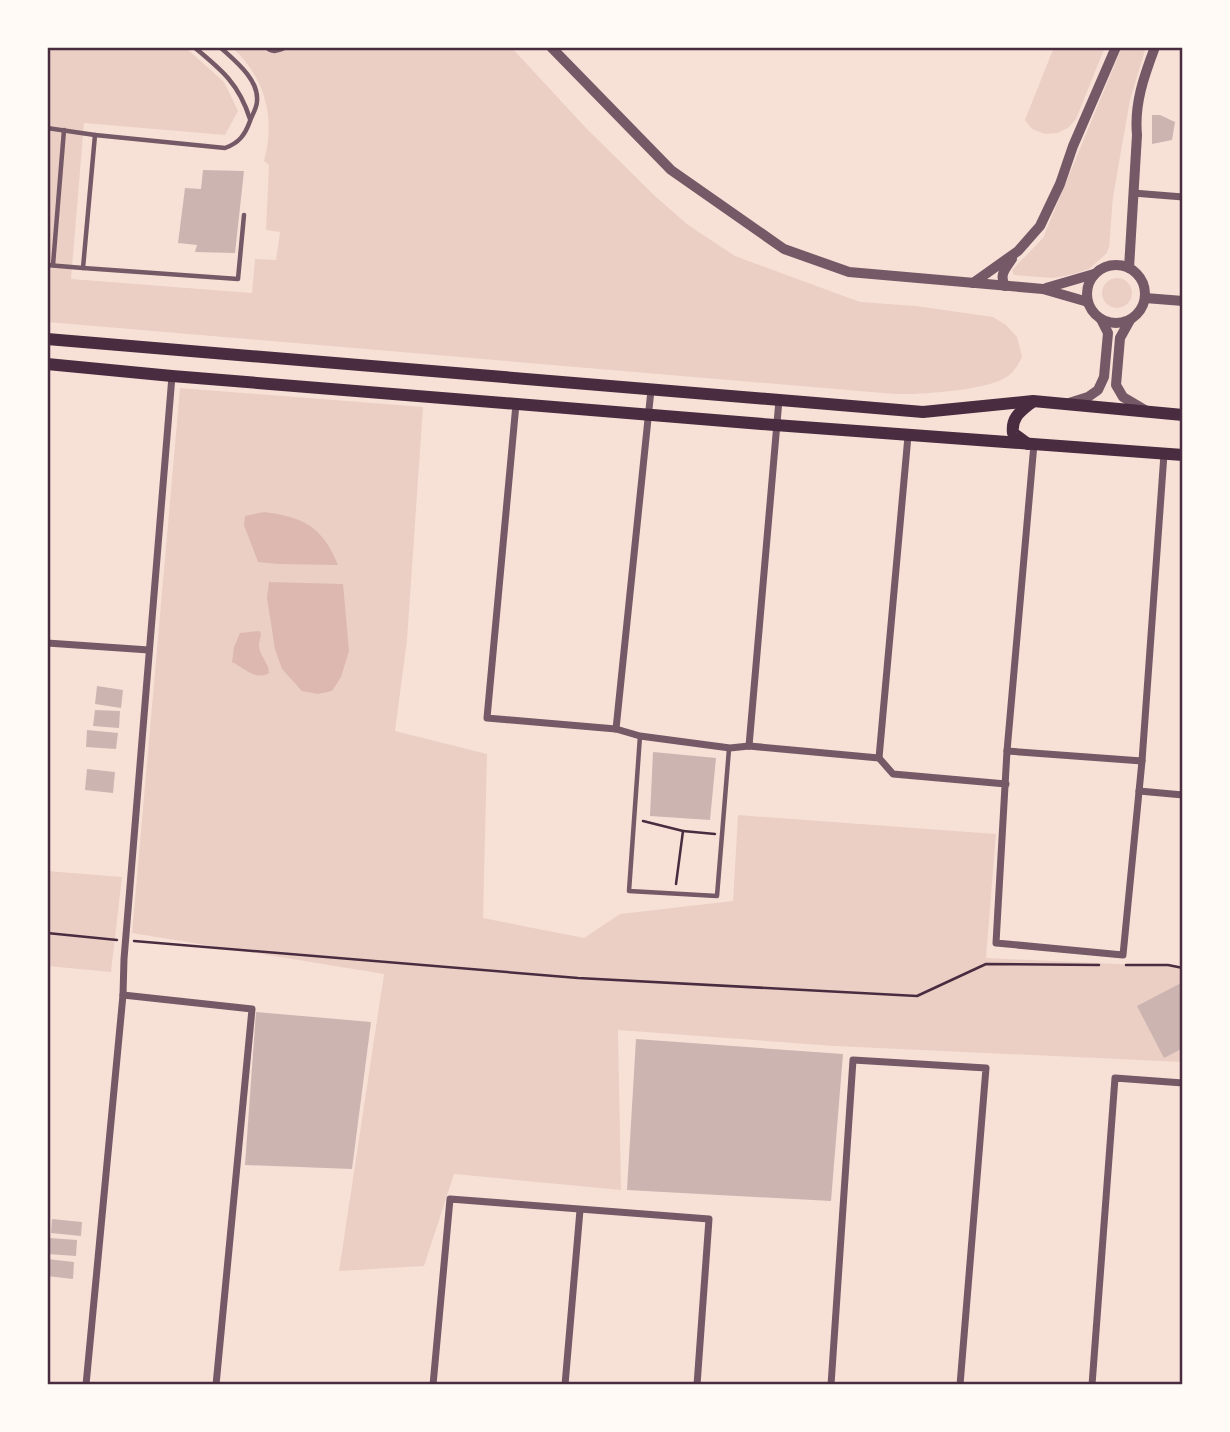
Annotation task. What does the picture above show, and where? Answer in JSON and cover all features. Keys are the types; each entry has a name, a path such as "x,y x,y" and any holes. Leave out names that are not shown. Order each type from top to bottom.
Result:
{"main road":[{"path":"47,339 923,412 1033,401 1183,415"},
{"path":"47,364 908,436 1183,455"},
{"path":"1031,444 1013,433 1012,423 1017,414 1033,401"},
{"path":"1164,454 1183,450"}],"street":[{"path":"551,47 671,170 784,249 849,272 1043,289 1088,302"},
{"path":"973,284 1034,236 1116,47"},
{"path":"1129,268 1136,121 1142,81 1155,47"},
{"path":"1133,193 1183,197"},
{"path":"1005,286 1002,274 1018,251"},
{"path":"1043,289 1116,265 1129,268 1142,281 1145,298 1140,311 1130,320 1120,338 1115,385 1123,397 1147,411"},
{"path":"1095,274 1087,290 1088,302 1094,314 1115,323 1130,320"},
{"path":"1145,298 1183,301"},
{"path":"1064,405 1088,397 1098,390 1104,377 1108,333 1101,319"},
{"path":"86,1385 123,995 125,940 172,376"},
{"path":"616,729 651,390"},
{"path":"749,746 779,400"},
{"path":"516,404 487,718 616,729 640,736 730,748 749,746 879,758 893,774 1006,784"},
{"path":"879,758 908,436"},
{"path":"1031,444 1007,751 996,943 1124,955 1142,761 1164,454"},
{"path":"47,643 149,650"},
{"path":"1007,751 1142,761"},
{"path":"1139,791 1183,795"},
{"path":"123,995 252,1009 216,1385"},
{"path":"831,1385 853,1060 986,1068 960,1385"},
{"path":"1092,1385 1115,1078 1183,1083"},
{"path":"433,1385 450,1199 709,1219 697,1385"},
{"path":"565,1385 580,1210"}],"lane":[{"path":"194,47 227,75 238,90 250,120"},
{"path":"47,128 225,148 239,141 247,131 258,103 257,93 249,76 220,47"},
{"path":"266,47 271,51 287,47"},
{"path":"64,130 50,265 238,279 244,215"},
{"path":"83,268 95,135"},
{"path":"640,736 629,891 717,896 730,748"}],"path":[{"path":"634,819 683,831 722,834"},
{"path":"674,894 683,831"},
{"path":"47,933 578,978 917,996 986,964 1103,965"},
{"path":"1116,965 1168,965 1183,968"}],"shaded area":[{"path":"47,47 185,47 224,82 238,111 225,135 84,123 71,279 252,293 255,259 276,260 280,232 266,230 269,165 264,161 269,129 265,99 253,72 232,47 511,47 586,128 655,196 688,225 735,256 860,302 916,306 993,317 1006,325 1017,337 1022,357 1011,374 983,386 920,394 895,394 47,322"},
{"path":"1054,47 1105,47 1076,119 1068,128 1045,134 1032,129 1025,120"},
{"path":"1122,47 1146,47 1130,100 1113,197 1109,248 1089,269 1074,274 1053,278 1014,275 1012,270 1043,238"},
{"path":"1117,278 1127,283 1132,293 1127,303 1117,308 1107,303 1102,293 1107,283"},
{"path":"180,388 423,407 407,640 395,731 487,754 483,918 584,938 620,914 733,901 738,815 996,834 986,958 1183,967 1183,1062 834,1046 618,1030 621,1190 454,1174 424,1266 339,1271 384,974 132,933"},
{"path":"264,512 290,517 310,526 325,541 338,565 258,562 244,525 245,516"},
{"path":"269,582 343,584 349,651 341,677 332,691 318,694 302,691 282,669 275,649 267,598"},
{"path":"259,631 259,649 269,673 259,676 232,662 240,633"},
{"path":"47,871 122,877 111,972 47,966"}],"building":[{"path":"1152,115 1160,115 1175,122 1172,140 1152,144"},
{"path":"203,170 244,171 235,253 195,252 197,245 178,243 185,188 201,189"},
{"path":"97,686 123,690 121,708 95,704"},
{"path":"95,710 120,711 119,728 93,726"},
{"path":"87,730 118,733 116,749 86,747"},
{"path":"653,752 716,758 710,820 650,816"},
{"path":"87,769 115,772 113,793 85,790"},
{"path":"1183,982 1183,1048 1164,1058 1137,1006"},
{"path":"256,1012 371,1022 352,1169 245,1165"},
{"path":"636,1039 843,1054 831,1201 627,1190"},
{"path":"52,1219 82,1222 81,1236 51,1233"},
{"path":"49,1238 77,1240 76,1256 48,1254"},
{"path":"47,1259 74,1262 73,1279 47,1276"}]}
